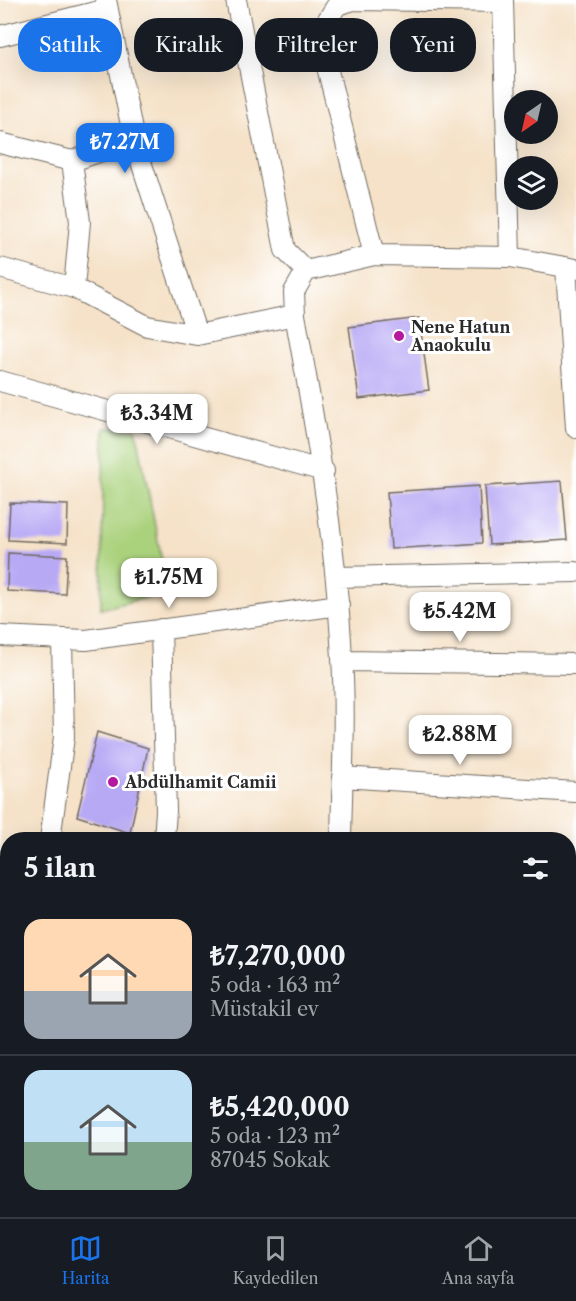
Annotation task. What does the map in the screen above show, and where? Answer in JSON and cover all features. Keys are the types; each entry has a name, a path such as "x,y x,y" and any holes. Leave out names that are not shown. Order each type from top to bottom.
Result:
{"street":[{"path":"236,0 285,250 306,272"},
{"path":"374,255 325,59 325,24 338,5 354,0 503,1 510,257"},
{"path":"0,36 107,5 134,140 197,334"},
{"path":"0,143 72,161 134,140"},
{"path":"72,161 80,222 74,288"},
{"path":"341,832 343,660 337,577 324,471 295,315 294,292 306,272 374,255 510,257 571,268 576,428"},
{"path":"0,268 74,288 147,326 197,334 295,315"},
{"path":"0,381 324,471"},
{"path":"337,577 576,572"},
{"path":"0,636 86,640 339,605"},
{"path":"161,629 166,811 165,832"},
{"path":"51,832 64,737 62,639"},
{"path":"343,660 576,664"},
{"path":"342,777 576,792"}],"green space":[{"path":"104,428 136,429 168,592 101,609"}],"building":[{"path":"419,318 429,390 359,399 349,327"},
{"path":"562,481 567,540 489,545 485,486"},
{"path":"479,486 482,543 391,549 387,492"},
{"path":"10,503 68,505 67,543 8,540"},
{"path":"8,553 67,556 65,594 7,591"},
{"name":"Abdülhamit Camii","path":"97,732 148,748 130,832 77,816"}],"place":[{"name":"Nene Hatun Anaokulu","path":"399,336"},
{"name":"Abdülhamit Camii","path":"113,782"}]}
